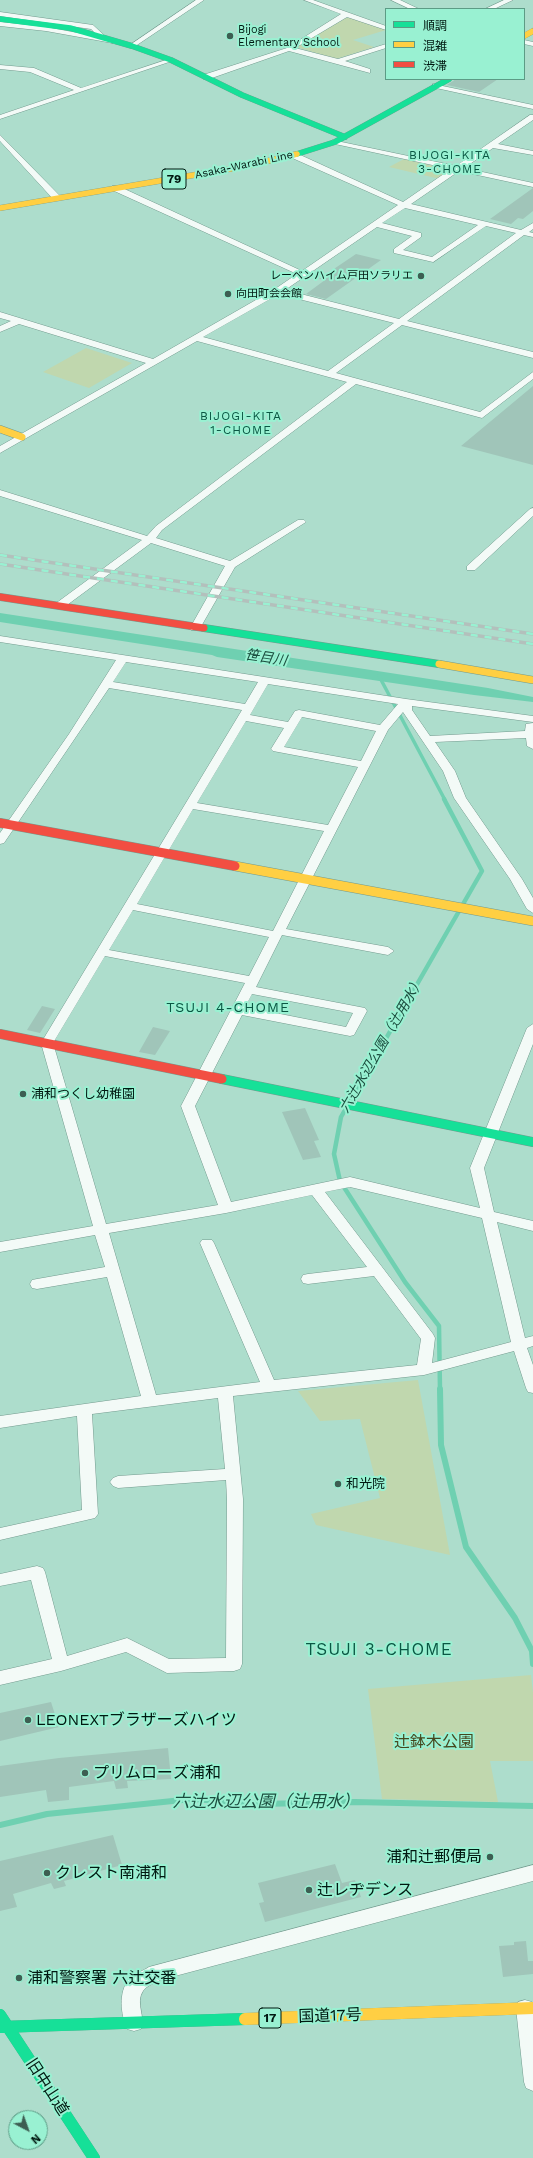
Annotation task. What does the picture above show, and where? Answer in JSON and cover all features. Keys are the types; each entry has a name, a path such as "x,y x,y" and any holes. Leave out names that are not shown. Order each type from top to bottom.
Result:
{"main road":[{"path":"0,19 42,23 128,44 171,60 242,95 345,137"},
{"name":"Asaka-Warabi Line","path":"0,208 247,166 293,155 335,142 447,80"},
{"path":"0,429 22,437"},
{"path":"0,597 195,628 441,664 533,680"},
{"path":"6,824 533,921"},
{"path":"0,1034 533,1142"},
{"name":"国道17号","path":"3,2026 134,2023 529,2008"},
{"name":"旧中山道","path":"0,2015 3,2026 94,2158"}],"street":[{"path":"0,24 46,29 128,44 200,0"},
{"path":"308,0 385,28"},
{"path":"394,0 414,8"},
{"path":"490,8 510,0"},
{"path":"0,14 93,27 104,37"},
{"path":"206,78 289,49 347,14"},
{"path":"338,61 385,46"},
{"path":"289,49 338,61 367,72"},
{"path":"376,49 385,52"},
{"path":"0,117 171,60"},
{"path":"0,66 31,70 81,90"},
{"path":"436,86 531,105"},
{"path":"0,450 278,291 533,117"},
{"path":"0,137 57,198"},
{"path":"335,142 533,185"},
{"path":"492,145 533,154"},
{"path":"0,151 12,149"},
{"path":"293,155 404,205 533,235"},
{"path":"115,188 303,274"},
{"path":"375,224 418,235 396,251 433,260 484,224"},
{"path":"329,374 533,225"},
{"path":"278,291 533,355"},
{"path":"0,315 152,362"},
{"path":"0,329 18,320"},
{"path":"195,338 482,415 533,374"},
{"path":"60,606 149,540 159,528 354,381"},
{"path":"0,493 231,565"},
{"path":"471,568 533,511"},
{"path":"195,628 231,565 301,522"},
{"path":"0,639 406,702 531,719 533,746"},
{"path":"0,841 6,824 74,734 123,658"},
{"path":"150,1401 46,1044 266,680"},
{"path":"106,684 246,712 291,726"},
{"path":"226,1208 188,1106 383,729 406,702"},
{"path":"406,702 407,710 449,771 460,798 516,879 533,909"},
{"path":"365,765 277,749 299,713 383,729"},
{"path":"427,739 531,734"},
{"path":"191,805 331,829"},
{"path":"130,906 388,951"},
{"path":"102,952 361,1011 350,1032 238,1010"},
{"path":"533,1028 477,1168 526,1343 533,1388"},
{"path":"0,1247 101,1231 226,1208 350,1182 533,1226"},
{"path":"316,1190 428,1338 424,1370"},
{"path":"208,1243 269,1386"},
{"path":"37,1284 112,1271"},
{"path":"308,1279 377,1271"},
{"path":"0,1422 84,1409 269,1386 424,1370 465,1361 526,1343"},
{"path":"0,1678 61,1664 127,1645 167,1666 234,1664 235,1498 226,1392"},
{"path":"0,1534 90,1514 84,1409"},
{"path":"118,1482 233,1474"},
{"path":"0,1580 37,1572 61,1664"},
{"path":"134,2023 130,2002 136,1985 155,1973 533,1873"},
{"path":"529,2008 533,2082"}],"green space":[{"path":"351,17 385,30 353,40 374,47 336,59 296,47 346,18"},
{"path":"404,159 452,170 440,179 389,167"},
{"path":"86,348 132,363 89,388 43,372"},
{"path":"418,1380 450,1555 316,1525 311,1514 380,1498 360,1419 320,1421 298,1391"},
{"name":"辻鉢木公園","path":"531,1675 533,1693 533,1761 490,1761 498,1802 382,1799 368,1689"}],"water":[{"name":"笹目川","path":"0,613 488,688 533,697 533,702 474,695 217,657 0,622"}],"building":[{"path":"454,80 497,80 479,92 447,85"},
{"path":"533,188 533,211 523,219 518,218 511,224 490,219"},
{"path":"356,254 381,260 326,299 306,294 325,280 319,279"},
{"path":"533,386 533,465 461,446"},
{"path":"42,1006 55,1009 40,1033 27,1030"},
{"path":"153,1027 170,1031 155,1055 139,1052"},
{"path":"305,1108 319,1140 314,1141 321,1157 303,1160 282,1112"},
{"name":"LEONEXTブラザーズハイツ","path":"51,1702 59,1727 0,1741 0,1713"},
{"name":"プリムローズ浦和","path":"168,1748 171,1779 127,1781 128,1788 116,1789 114,1781 69,1787 69,1800 48,1802 46,1790 0,1797 0,1766 59,1758"},
{"name":"クレスト南浦和","path":"113,1835 122,1865 64,1881 66,1886 54,1889 51,1883 13,1894 17,1907 0,1911 0,1861"},
{"name":"辻レヂデンス","path":"335,1864 342,1883 355,1880 361,1897 265,1922 259,1903 264,1902 258,1883"},
{"path":"526,1941 528,1961 533,1961 533,1974 503,1977 499,1946 514,1945 514,1942"}],"waterway":[{"name":"六辻水辺公園（辻用水）","path":"379,676 445,800"},
{"name":"六辻水辺公園（辻用水）","path":"440,1390 439,1326 405,1282 340,1181 334,1154 341,1117 482,871 444,799"},
{"name":"六辻水辺公園（辻用水）","path":"440,1389 441,1445 466,1547 515,1618 532,1651 533,1664"},
{"name":"六辻水辺公園（辻用水）","path":"0,1825 47,1814 192,1799 260,1804 355,1802 533,1806"}],"railway":[{"path":"0,555 533,634"},
{"path":"0,564 533,644"}],"traffic: fast":[{"path":"0,19 70,28 132,46 171,60 242,95 345,137"},
{"path":"297,154 335,142 447,80"},
{"path":"204,628 439,664"},
{"path":"222,1079 533,1142"},
{"path":"0,2015 94,2158"},
{"path":"0,2027 245,2019"}],"traffic: slow":[{"path":"525,35 533,31"},
{"path":"0,208 247,166 297,154"},
{"path":"0,429 22,437"},
{"path":"439,664 533,680"},
{"path":"235,866 533,921"},
{"path":"245,2019 533,2008"}],"traffic: jam":[{"path":"0,597 204,628"},
{"path":"0,823 235,866"},
{"path":"0,1034 222,1079"}],"place":[{"name":"Bijogi Elementary School","path":"230,36"},
{"name":"レーベンハイム戸田ソラリエ","path":"421,276"},
{"name":"向田町会会館","path":"228,294"},
{"name":"浦和つくし幼稚園","path":"23,1094"},
{"name":"和光院","path":"338,1484"},
{"name":"LEONEXTブラザーズハイツ","path":"28,1720"},
{"name":"プリムローズ浦和","path":"85,1773"},
{"name":"浦和辻郵便局","path":"490,1857"},
{"name":"クレスト南浦和","path":"47,1873"},
{"name":"辻レヂデンス","path":"309,1890"},
{"name":"浦和警察署 六辻交番","path":"19,1978"}],"district":[{"name":"BIJOGI-KITA 3-CHOME","path":"450,162"},
{"name":"BIJOGI-KITA 1-CHOME","path":"241,423"},
{"name":"TSUJI 4-CHOME","path":"228,1008"},
{"name":"TSUJI 3-CHOME","path":"379,1650"}]}
